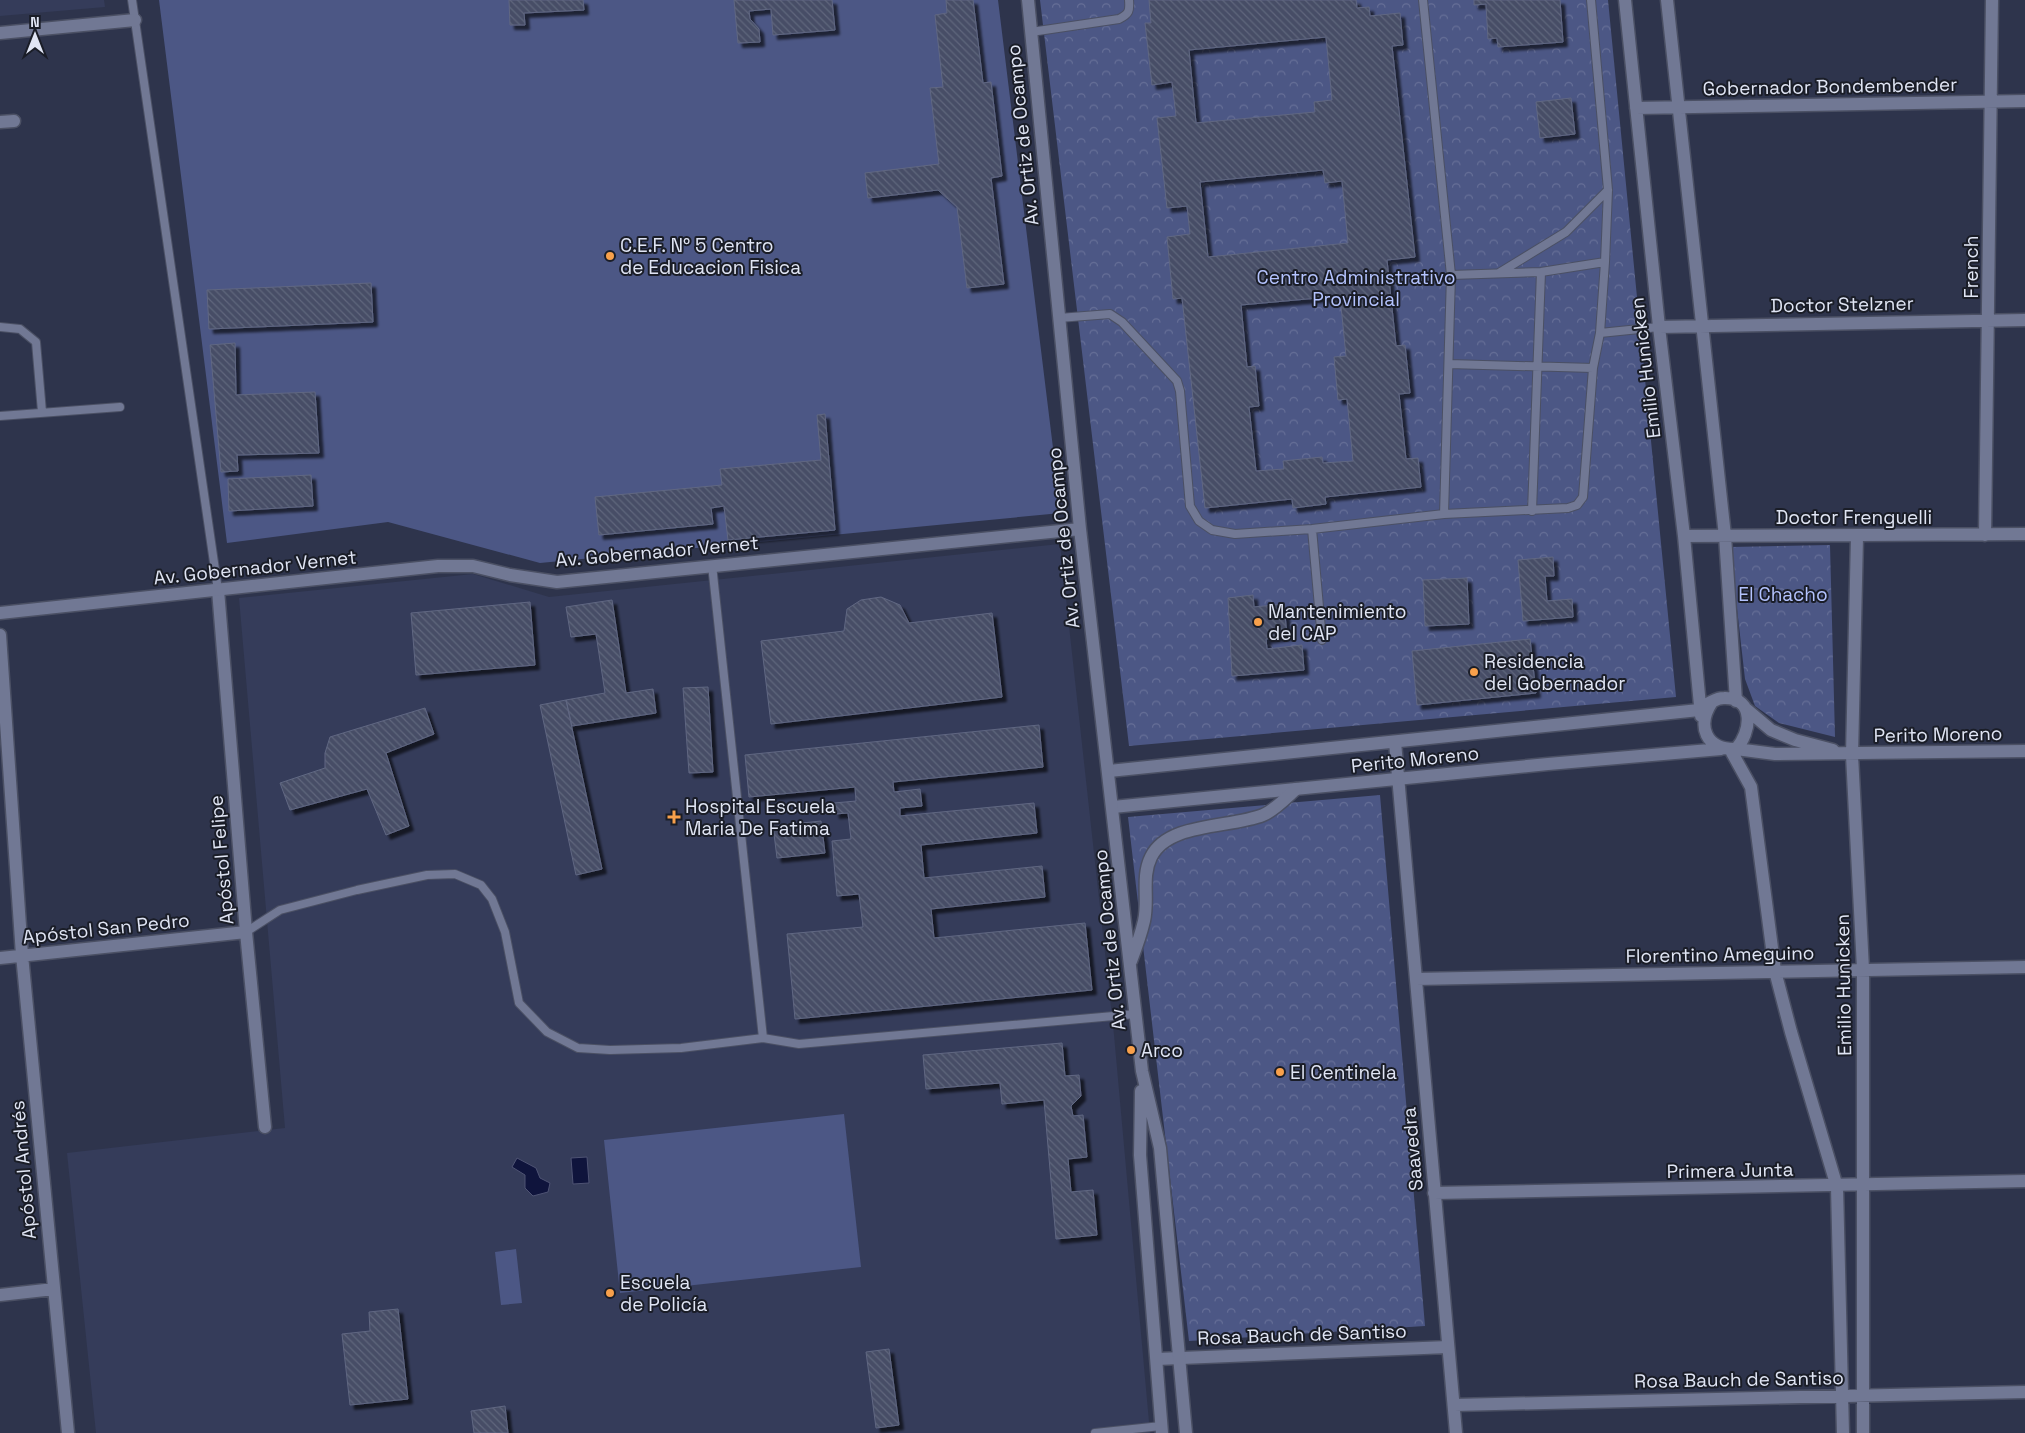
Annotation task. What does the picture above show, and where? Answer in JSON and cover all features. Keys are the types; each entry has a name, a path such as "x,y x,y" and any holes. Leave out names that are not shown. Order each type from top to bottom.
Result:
{"street":[{"name":"Av. Ortiz de Ocampo","path":"1028,0 1080,529 1142,1071 1160,1148 1186,1433"},
{"name":"Emilio Hunicken","path":"1625,0 1659,326 1684,536 1699,710 1709,740 1729,749 1751,787 1775,971 1790,1032 1837,1187 1843,1433"},
{"path":"1667,0 1725,536 1741,704 1748,722 1747,734 1729,749"},
{"name":"French","path":"1985,535 1990,321 1992,0"},
{"path":"0,33 135,20"},
{"name":"Gobernador Bondembender","path":"1636,108 2025,101"},
{"path":"0,122 14,121"},
{"name":"Doctor Stelzner","path":"1659,326 2025,320"},
{"name":"Av. Gobernador Vernet","path":"0,614 438,566 474,566 510,575 557,582 1080,529"},
{"name":"Doctor Frenguelli","path":"1684,536 1857,537 2025,534"},
{"name":"Emilio Hunicken","path":"1857,537 1852,755 1863,969 1863,1433"},
{"name":"Apóstol Felipe","path":"218,590 246,932 265,1127"},
{"name":"Apóstol Andrés","path":"0,635 22,955 68,1433"},
{"path":"1705,731 1705,715 1712,702 1724,698 1741,704"},
{"name":"Perito Moreno","path":"1109,771 1699,710 1712,702"},
{"name":"Perito Moreno","path":"1741,704 1770,730 1795,740 1852,755"},
{"name":"Saavedra","path":"1395,742 1456,1433"},
{"name":"Perito Moreno","path":"1113,807 1729,749 1775,754 1852,755 2025,752"},
{"path":"1130,963 1144,919 1145,877 1152,856 1162,843 1180,833 1244,822 1265,814 1296,790"},
{"name":"Apóstol San Pedro","path":"0,958 246,932"},
{"name":"Florentino Ameguino","path":"1416,979 2025,967"},
{"name":"Av. Ortiz de Ocampo","path":"1142,1071 1140,1155 1162,1429"},
{"name":"Primera Junta","path":"1434,1193 1837,1187 1864,1184 2025,1182"},
{"path":"0,1296 54,1290"},
{"name":"Rosa Bauch de Santiso","path":"1157,1358 1448,1347"},
{"name":"Rosa Bauch de Santiso","path":"1454,1405 1862,1394 2025,1392"}],"lane":[{"path":"132,0 218,590"},
{"path":"1031,32 1119,19 1127,15 1130,10 1129,0"},
{"path":"1423,0 1451,275 1444,514"},
{"path":"1059,318 1110,314 1122,322 1177,381 1180,391 1190,506 1199,521 1212,530 1236,534 1312,529 1444,514 1532,511 1568,508 1577,505 1583,496 1593,368 1600,333 1608,190 1591,0"},
{"path":"1498,273 1566,232 1608,190"},
{"path":"1451,275 1541,272 1605,262"},
{"path":"1532,511 1541,272"},
{"path":"1600,333 1659,326"},
{"path":"0,327 20,329 36,342 42,412"},
{"path":"1449,364 1537,364 1593,368"},
{"path":"0,416 120,407"},
{"path":"1312,529 1322,640"},
{"path":"712,565 763,1038"},
{"path":"246,932 280,910 290,907 427,875 455,874 481,885 492,899 505,932 518,1003 548,1032 578,1048 610,1050 682,1048 763,1038 799,1044 1136,1014"},
{"path":"1095,1433 1162,1429"}],"shaded area":[{"path":"0,0 104,0 105,7 0,16"},
{"path":"1060,544 1114,1035 1150,1433 96,1433 67,1153 285,1128 239,598 473,574 549,597"},
{"path":"587,1157 589,1183 573,1184 571,1158"},
{"path":"517,1158 536,1168 540,1178 550,1183 548,1192 533,1196 525,1188 525,1175 512,1167"}],"green space":[{"name":"C.E.F. N° 5 Centro de Educacion Fisica","path":"159,0 998,0 1061,513 540,563 388,522 227,543"},
{"name":"Centro Administrativo Provincial","path":"1040,0 1608,0 1676,697 1129,746"},
{"name":"El Chacho","path":"1830,545 1835,737 1779,723 1755,706 1745,679 1730,547"},
{"name":"El Centinela","path":"1380,795 1425,1326 1189,1341 1128,817"},
{"path":"844,1114 861,1267 620,1293 604,1140"},
{"path":"516,1249 522,1303 501,1305 495,1252"}],"building":[{"path":"509,0 583,0 584,10 524,13 525,25 510,25"},
{"path":"734,0 832,0 835,30 773,35 771,9 749,11 750,19 759,29 760,42 738,43"},
{"path":"946,0 973,0 983,83 991,82 1002,176 991,178 1004,284 967,288 957,207 938,190 868,198 865,173 939,164 930,88 943,87 935,15 947,13"},
{"path":"1149,0 1356,0 1357,8 1369,7 1370,16 1400,13 1403,45 1392,46 1415,257 1387,260 1396,346 1405,345 1410,393 1399,394 1406,459 1418,458 1421,487 1325,497 1326,504 1293,508 1292,499 1205,508 1182,298 1173,299 1167,237 1190,234 1187,206 1167,208 1157,118 1176,116 1172,82 1152,85 1145,23 1151,23","holes":["1326,37 1332,100 1314,102 1315,112 1196,123 1189,50","1323,170 1325,183 1342,181 1348,243 1208,257 1200,182","1340,296 1346,356 1334,357 1338,400 1347,399 1353,461 1323,463 1322,457 1283,461 1284,469 1256,471 1249,407 1259,406 1255,366 1247,367 1241,305"]},
{"path":"1474,0 1560,0 1563,42 1498,47 1497,38 1488,39 1486,4 1474,5"},
{"path":"1571,98 1575,134 1540,138 1536,102"},
{"path":"371,283 373,322 209,329 207,290"},
{"path":"235,343 236,395 315,392 319,453 237,455 238,471 221,472 210,345"},
{"path":"825,414 835,530 728,540 724,506 711,508 713,524 599,535 595,497 722,485 720,469 821,460 817,415"},
{"path":"311,475 313,506 229,511 228,479"},
{"path":"1553,557 1554,576 1545,576 1547,601 1572,599 1573,617 1523,621 1518,560"},
{"path":"1467,578 1469,624 1425,626 1423,580"},
{"name":"Mantenimiento del CAP","path":"1253,595 1254,607 1284,604 1287,636 1266,639 1267,649 1302,645 1304,670 1232,676 1228,598"},
{"path":"881,597 900,605 909,623 992,613 1002,697 771,724 761,641 844,631 847,609 861,600"},
{"path":"612,600 626,693 653,689 656,713 572,726 566,700 605,693 596,634 571,637 566,607"},
{"path":"530,602 535,665 416,675 411,613"},
{"name":"Residencia del Gobernador","path":"1530,639 1536,693 1417,705 1412,651"},
{"path":"708,687 713,772 689,773 683,688"},
{"path":"566,700 602,869 576,875 540,705"},
{"path":"425,708 434,734 386,753 409,826 386,835 367,789 290,810 280,783 325,768 325,753 330,737"},
{"path":"1039,725 1043,767 893,782 894,792 920,789 922,806 900,808 900,816 1034,803 1037,833 921,845 924,878 1042,866 1045,897 931,909 934,938 1085,923 1092,990 795,1019 787,934 863,927 859,894 837,896 832,841 851,839 848,813 835,814 834,803 856,801 855,787 749,797 745,755"},
{"path":"821,821 825,853 777,858 773,826"},
{"path":"1062,1043 1065,1076 1079,1075 1081,1096 1071,1106 1073,1116 1083,1115 1087,1157 1068,1159 1071,1192 1093,1190 1097,1235 1056,1239 1044,1100 1002,1104 1000,1083 926,1089 923,1055"},
{"path":"398,1309 408,1399 350,1405 342,1334 370,1331 369,1312"},
{"path":"889,1349 899,1425 876,1428 866,1352"},
{"path":"505,1406 508,1433 474,1433 471,1411"}],"place":[{"name":"C.E.F. N° 5 Centro de Educacion Fisica","path":"610,256"},
{"name":"Mantenimiento del CAP","path":"1258,622"},
{"name":"Residencia del Gobernador","path":"1474,672"},
{"name":"Hospital Escuela Maria De Fatima","path":"674,817"},
{"name":"Arco","path":"1131,1050"},
{"name":"El Centinela","path":"1280,1072"},
{"name":"Escuela de Policía","path":"610,1293"}]}
